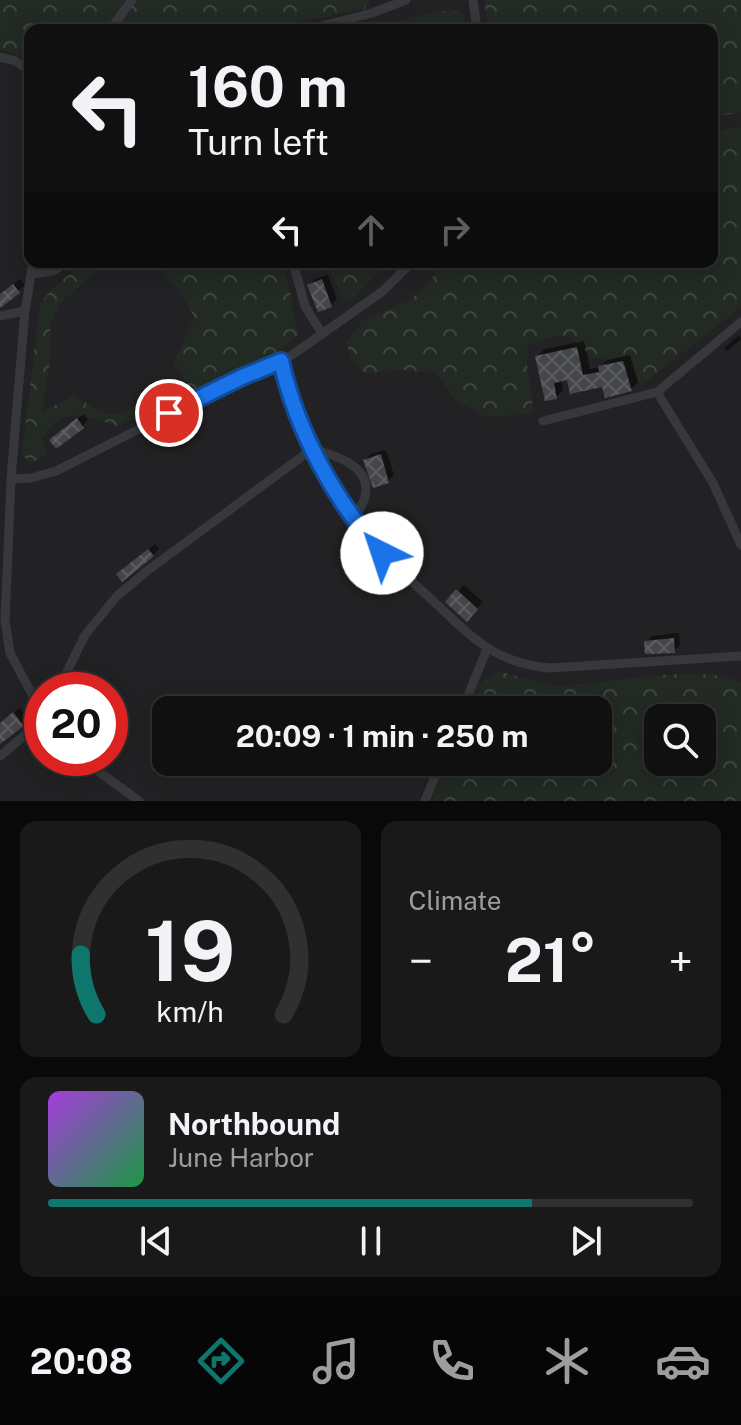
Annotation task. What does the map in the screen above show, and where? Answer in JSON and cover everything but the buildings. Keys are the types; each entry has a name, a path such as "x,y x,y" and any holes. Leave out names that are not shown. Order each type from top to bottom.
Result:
{"lane":[{"path":"114,24 132,0"},
{"path":"329,24 406,0"},
{"path":"473,0 476,24"},
{"path":"0,57 16,61 24,67"},
{"path":"24,681 6,637 5,505 11,479 25,311 32,268"},
{"path":"32,274 58,268"},
{"path":"295,268 305,306 322,334"},
{"path":"11,479 44,476 65,467 242,377 281,361 383,291 406,268"},
{"path":"0,316 25,311"},
{"path":"543,421 657,392 741,322"},
{"path":"281,361 292,400 312,449 353,520 382,553 487,649 518,664 550,668 741,656"},
{"path":"657,392 713,483 741,545"},
{"path":"312,449 342,457 357,469 366,487 366,498 353,520"},
{"path":"67,672 85,635 117,596 158,562 312,449"},
{"path":"468,696 487,649"},
{"path":"0,756 24,736"},
{"path":"105,776 139,801"},
{"path":"425,801 435,776"}],"shaded area":[{"path":"306,0 741,0 741,801 0,801 0,26 24,29 24,268 718,268 718,24 235,24"}],"green space":[{"path":"0,0 370,0 365,9 288,24 24,24 24,58 0,50"},
{"path":"484,0 741,0 741,112 718,116 718,24 487,24"},
{"path":"451,10 464,13 465,24 388,24"},
{"path":"741,127 741,307 641,386 628,360 595,358 570,335 547,338 528,346 531,414 487,417 455,400 436,373 402,370 365,373 353,361 346,343 362,321 410,300 431,281 437,268 718,268 718,130"},
{"path":"77,268 107,268 97,271 61,302 50,324 51,354 42,412 73,396 98,410 113,414 170,392 178,391 181,398 117,426 85,417 66,417 49,429 42,440 47,453 31,464 22,454 40,304"},
{"path":"155,268 285,268 298,335 277,353 192,392 174,363 194,318 175,286"},
{"path":"304,268 383,268 351,301 345,299 329,269 305,273"},
{"path":"498,671 551,685 679,674 724,677 741,683 741,801 431,801 441,776 612,776 612,696 474,696 478,685"}],"route":[{"path":"169,413 281,361 292,400 312,449 353,520 382,553"}]}
